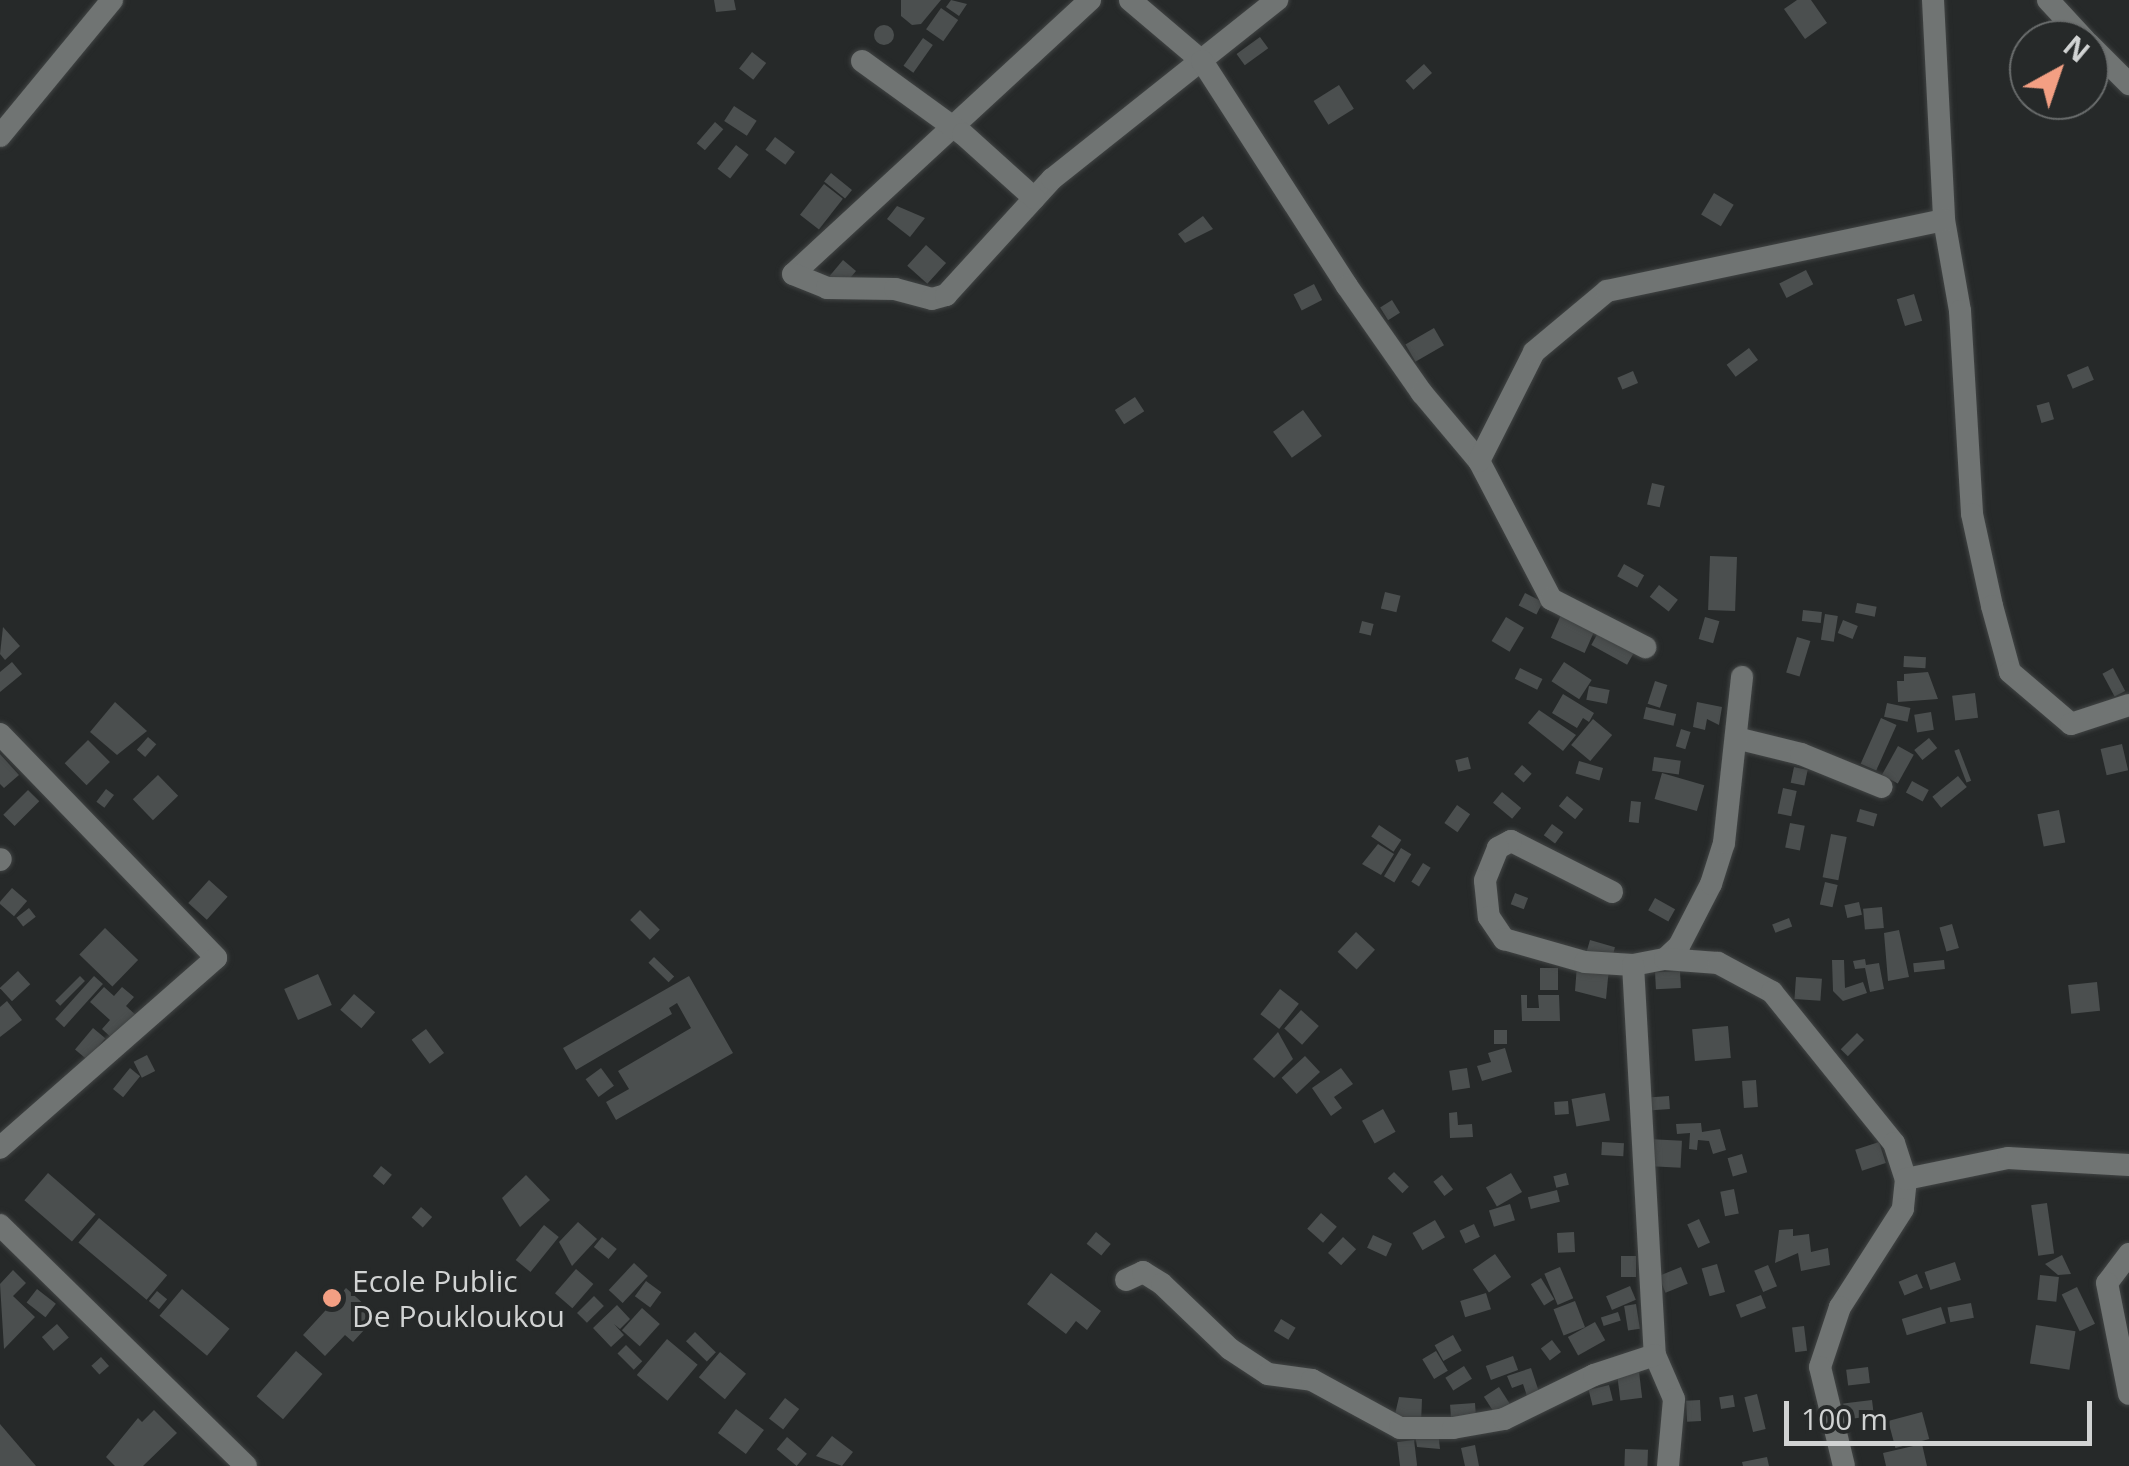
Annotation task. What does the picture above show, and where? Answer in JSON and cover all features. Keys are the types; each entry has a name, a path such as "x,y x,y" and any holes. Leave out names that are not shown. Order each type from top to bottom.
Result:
{"street":[{"path":"0,136 112,0"},
{"path":"1090,0 792,274 828,288 895,288 932,299 946,295 1034,198 1116,124 1277,0"},
{"path":"1130,0 1202,61 1347,286 1422,393 1479,461 1552,599 1645,646"},
{"path":"1932,0 1944,220 1960,311 1972,514 2010,672 2071,724 2129,705"},
{"path":"2048,0 2067,20"},
{"path":"862,61 952,126 1034,198"},
{"path":"2109,64 2129,84"},
{"path":"1479,461 1534,352 1607,291 1944,220"},
{"path":"1666,958 1679,946 1711,884 1724,842 1742,677"},
{"path":"0,734 216,958 0,1148"},
{"path":"1736,738 1801,754 1882,787"},
{"path":"1612,892 1511,841 1498,848 1485,881 1489,917 1504,939 1586,962 1633,965 1666,958 1718,963 1772,992 1894,1143 1906,1178 1902,1210 1840,1306 1820,1367 1844,1466"},
{"path":"1633,965 1655,1355 1674,1398 1668,1466"},
{"path":"1906,1178 2008,1158 2129,1164"},
{"path":"0,1225 246,1466"},
{"path":"2129,1254 2108,1283 2129,1394"},
{"path":"1126,1280 1143,1272 1162,1284 1248,1364 1268,1374 1312,1380 1400,1428 1453,1428 1504,1419 1594,1374 1655,1355"}],"building":[{"path":"714,0 734,0 736,10 716,12"},
{"path":"901,0 941,0 921,24 912,25 901,16"},
{"path":"951,0 967,4 959,16 946,7"},
{"path":"1797,0 1811,0 1827,23 1805,39 1784,9"},
{"path":"941,8 958,20 943,41 926,29"},
{"path":"880,25 888,25 894,35 888,45 880,45 874,39 874,31"},
{"path":"1260,37 1268,48 1245,65 1237,54"},
{"path":"923,38 933,45 913,73 903,66"},
{"path":"752,52 766,63 753,80 739,69"},
{"path":"1424,64 1432,73 1413,90 1405,81"},
{"path":"1339,85 1354,109 1328,125 1314,101"},
{"path":"734,106 757,121 747,136 724,121"},
{"path":"715,122 723,129 705,150 697,143"},
{"path":"775,137 795,152 785,165 765,150"},
{"path":"736,145 749,155 730,178 718,169"},
{"path":"831,173 852,190 845,199 824,182"},
{"path":"824,184 843,199 819,230 800,215"},
{"path":"1714,193 1734,205 1721,226 1701,214"},
{"path":"897,206 925,218 910,237 887,219"},
{"path":"1203,216 1213,229 1185,243 1178,234"},
{"path":"926,245 946,263 927,284 907,266"},
{"path":"843,260 856,271 838,292 825,281"},
{"path":"1806,270 1813,284 1787,298 1779,284"},
{"path":"1314,284 1322,300 1302,310 1294,294"},
{"path":"1914,294 1922,321 1905,326 1897,299"},
{"path":"1392,300 1400,313 1388,320 1380,307"},
{"path":"1434,328 1444,345 1415,362 1405,344"},
{"path":"1749,348 1758,360 1736,377 1727,365"},
{"path":"2088,366 2094,380 2073,389 2067,375"},
{"path":"1633,371 1638,383 1622,390 1617,378"},
{"path":"1135,397 1144,411 1124,424 1115,410"},
{"path":"2049,402 2054,419 2041,423 2037,406"},
{"path":"1303,410 1322,436 1292,458 1273,432"},
{"path":"1652,483 1665,486 1660,507 1647,504"},
{"path":"1710,556 1737,557 1735,611 1708,610"},
{"path":"1624,564 1644,575 1637,587 1617,576"},
{"path":"1659,585 1678,600 1669,612 1650,597"},
{"path":"1385,592 1401,596 1396,612 1381,608"},
{"path":"1525,593 1543,602 1536,615 1519,605"},
{"path":"1857,603 1877,607 1875,617 1855,613"},
{"path":"1803,610 1822,612 1821,623 1802,621"},
{"path":"1825,614 1838,616 1834,642 1821,640"},
{"path":"1561,615 1595,630 1585,653 1551,638"},
{"path":"1506,617 1524,628 1510,652 1492,641"},
{"path":"1705,617 1719,621 1713,643 1699,639"},
{"path":"1843,620 1858,626 1853,639 1838,633"},
{"path":"1362,621 1374,624 1371,636 1359,633"},
{"path":"3,627 20,646 5,660 0,654"},
{"path":"1599,631 1635,651 1627,665 1591,645"},
{"path":"1797,637 1810,641 1800,676 1786,672"},
{"path":"1904,656 1926,657 1925,668 1903,667"},
{"path":"12,662 22,674 0,692 0,672"},
{"path":"1564,662 1592,680 1579,699 1551,681"},
{"path":"1520,668 1542,679 1537,690 1515,679"},
{"path":"2113,668 2125,691 2115,697 2102,674"},
{"path":"1928,672 1938,699 1898,702 1897,681 1904,681 1904,674"},
{"path":"1655,681 1667,685 1660,708 1648,704"},
{"path":"1589,686 1610,690 1607,704 1586,700"},
{"path":"1975,693 1978,718 1955,721 1952,696"},
{"path":"1563,694 1594,713 1589,722 1583,718 1577,728 1552,713"},
{"path":"115,702 147,731 117,755 90,732"},
{"path":"1697,702 1722,707 1719,725 1707,719 1705,730 1693,727"},
{"path":"1887,703 1910,708 1908,722 1884,717"},
{"path":"1646,707 1676,714 1674,726 1643,719"},
{"path":"1539,710 1576,735 1563,751 1528,723"},
{"path":"1931,712 1934,730 1917,732 1914,715"},
{"path":"1881,718 1897,725 1876,771 1861,764"},
{"path":"1593,719 1612,735 1590,761 1571,745"},
{"path":"1681,729 1691,732 1685,749 1676,746"},
{"path":"148,737 156,744 145,757 137,750"},
{"path":"1929,738 1937,748 1922,760 1914,750"},
{"path":"88,740 110,762 87,785 65,763"},
{"path":"2122,744 2128,770 2107,775 2101,749"},
{"path":"1898,746 1914,755 1898,784 1882,775"},
{"path":"1959,749 1971,781 1967,783 1954,751"},
{"path":"0,754 19,775 4,788 0,784"},
{"path":"1468,757 1471,769 1458,772 1455,760"},
{"path":"1654,757 1681,761 1679,775 1652,771"},
{"path":"1579,761 1603,768 1599,780 1575,773"},
{"path":"1522,765 1532,774 1524,783 1514,774"},
{"path":"1794,767 1808,770 1804,786 1791,783"},
{"path":"1662,773 1704,785 1697,811 1655,799"},
{"path":"158,775 178,796 153,820 133,799"},
{"path":"1958,776 1967,787 1941,808 1932,797"},
{"path":"1912,781 1929,790 1923,801 1906,792"},
{"path":"1783,788 1797,791 1791,816 1778,813"},
{"path":"106,789 114,795 104,808 96,802"},
{"path":"28,790 39,801 15,826 3,815"},
{"path":"1502,792 1521,808 1512,819 1493,803"},
{"path":"1567,796 1583,809 1575,819 1559,806"},
{"path":"1631,801 1641,802 1639,823 1629,822"},
{"path":"1457,805 1470,814 1457,832 1444,823"},
{"path":"1860,809 1877,814 1874,826 1856,821"},
{"path":"2059,810 2065,842 2044,847 2037,814"},
{"path":"1790,823 1805,826 1800,850 1785,848"},
{"path":"1552,824 1563,832 1555,844 1544,835"},
{"path":"1379,825 1401,840 1394,852 1371,837"},
{"path":"1831,834 1847,837 1838,880 1823,877"},
{"path":"1378,844 1394,854 1381,875 1362,864"},
{"path":"1401,848 1411,854 1394,882 1384,876"},
{"path":"1423,863 1431,868 1419,886 1411,882"},
{"path":"209,880 228,897 207,920 188,903"},
{"path":"1825,882 1838,885 1832,907 1820,904"},
{"path":"12,888 27,901 14,916 0,904"},
{"path":"1515,893 1528,898 1524,909 1511,904"},
{"path":"1655,898 1675,909 1668,921 1648,910"},
{"path":"1859,902 1862,915 1847,918 1844,905"},
{"path":"1882,907 1884,928 1865,930 1863,909"},
{"path":"29,908 36,917 23,927 16,918"},
{"path":"640,910 660,930 650,940 630,920"},
{"path":"1789,918 1792,926 1775,933 1772,924"},
{"path":"1952,924 1959,948 1946,952 1940,928"},
{"path":"105,928 138,960 112,987 79,955"},
{"path":"1899,930 1909,977 1888,981 1884,933"},
{"path":"1356,932 1375,950 1357,969 1338,952"},
{"path":"1590,940 1615,947 1612,959 1587,952"},
{"path":"654,957 674,976 669,982 648,963"},
{"path":"1865,959 1866,965 1879,963 1884,989 1870,992 1865,968 1855,969 1853,961"},
{"path":"1832,960 1844,960 1845,988 1863,982 1867,993 1843,1001 1833,991"},
{"path":"1944,960 1945,969 1914,972 1913,963"},
{"path":"1577,965 1609,968 1606,999 1575,991"},
{"path":"1540,968 1558,968 1558,990 1540,990"},
{"path":"18,971 30,984 12,1001 0,988"},
{"path":"1680,971 1681,988 1656,989 1655,972"},
{"path":"318,974 332,1005 298,1020 284,989"},
{"path":"80,976 85,981 60,1006 55,1001"},
{"path":"94,976 103,984 64,1027 55,1019"},
{"path":"689,976 733,1053 616,1120 606,1102 629,1089 618,1071 691,1028 677,1003 669,1008 672,1014 576,1070 563,1048"},
{"path":"1796,977 1822,979 1820,1001 1794,999"},
{"path":"2097,982 2100,1011 2071,1014 2068,985"},
{"path":"104,987 114,996 122,987 134,997 126,1006 139,1018 117,1043 102,1029 110,1020 90,1002"},
{"path":"1280,989 1299,1004 1279,1029 1260,1014"},
{"path":"354,994 375,1012 361,1028 340,1010"},
{"path":"1521,995 1527,995 1527,1008 1539,1008 1538,995 1559,995 1560,1021 1522,1021"},
{"path":"7,1001 22,1020 0,1037 0,1007"},
{"path":"1301,1010 1319,1026 1302,1045 1284,1029"},
{"path":"1728,1026 1731,1058 1695,1061 1692,1029"},
{"path":"93,1028 105,1038 87,1060 75,1049"},
{"path":"426,1029 444,1053 430,1064 412,1040"},
{"path":"1494,1030 1507,1030 1507,1044 1494,1044"},
{"path":"1278,1032 1293,1059 1274,1078 1253,1059"},
{"path":"1857,1033 1864,1040 1848,1056 1841,1049"},
{"path":"1505,1048 1512,1072 1482,1081 1477,1066 1491,1062 1488,1053"},
{"path":"147,1055 155,1071 142,1078 134,1062"},
{"path":"1305,1056 1320,1072 1297,1094 1282,1078"},
{"path":"130,1068 140,1076 123,1097 113,1089"},
{"path":"601,1068 614,1086 599,1097 586,1079"},
{"path":"1341,1068 1353,1084 1334,1097 1342,1108 1331,1116 1312,1088"},
{"path":"1467,1068 1470,1088 1452,1091 1449,1071"},
{"path":"1756,1080 1758,1107 1744,1108 1742,1081"},
{"path":"1605,1093 1610,1121 1576,1126 1572,1099"},
{"path":"1669,1096 1670,1109 1649,1110 1648,1097"},
{"path":"1568,1101 1569,1114 1555,1115 1554,1102"},
{"path":"1383,1109 1396,1132 1375,1143 1362,1121"},
{"path":"1457,1112 1458,1125 1472,1124 1473,1137 1450,1138 1449,1113"},
{"path":"1701,1123 1702,1132 1720,1129 1726,1150 1713,1154 1709,1141 1698,1140 1697,1150 1689,1149 1690,1133 1677,1134 1676,1124"},
{"path":"1648,1139 1682,1141 1681,1168 1647,1166"},
{"path":"1602,1142 1624,1143 1623,1156 1601,1155"},
{"path":"1879,1142 1886,1163 1862,1171 1855,1150"},
{"path":"1742,1154 1747,1172 1733,1176 1728,1158"},
{"path":"381,1166 392,1175 384,1185 373,1176"},
{"path":"1394,1172 1409,1187 1402,1193 1388,1178"},
{"path":"48,1173 96,1214 72,1242 24,1200"},
{"path":"1511,1173 1522,1192 1497,1207 1486,1188"},
{"path":"1566,1173 1569,1185 1556,1188 1553,1176"},
{"path":"526,1175 550,1200 520,1227 502,1198"},
{"path":"1442,1175 1453,1189 1444,1196 1433,1182"},
{"path":"1734,1189 1739,1214 1725,1216 1720,1192"},
{"path":"1557,1190 1560,1202 1531,1209 1528,1197"},
{"path":"2047,1203 2054,1254 2038,1256 2031,1205"},
{"path":"1510,1204 1515,1220 1494,1227 1489,1210"},
{"path":"421,1207 432,1217 423,1227 412,1217"},
{"path":"1321,1213 1337,1227 1323,1243 1307,1229"},
{"path":"99,1218 167,1275 147,1300 78,1243"},
{"path":"1699,1219 1710,1243 1698,1248 1687,1224"},
{"path":"1435,1220 1445,1237 1422,1250 1412,1233"},
{"path":"578,1222 597,1239 572,1266 559,1242"},
{"path":"1474,1224 1480,1237 1465,1243 1459,1231"},
{"path":"544,1225 559,1237 530,1272 516,1260"},
{"path":"1793,1229 1793,1236 1809,1234 1811,1252 1828,1248 1830,1265 1801,1271 1798,1253 1775,1263 1779,1230"},
{"path":"1096,1232 1111,1244 1101,1256 1087,1244"},
{"path":"1574,1232 1575,1252 1558,1253 1557,1233"},
{"path":"1373,1235 1392,1244 1386,1257 1367,1248"},
{"path":"602,1237 617,1249 609,1259 594,1247"},
{"path":"1343,1237 1356,1249 1341,1265 1328,1253"},
{"path":"1495,1254 1511,1277 1489,1292 1473,1269"},
{"path":"2062,1255 2071,1274 2058,1275 2045,1264"},
{"path":"1621,1256 1636,1256 1636,1277 1621,1277"},
{"path":"1955,1262 1961,1280 1930,1290 1925,1272"},
{"path":"634,1263 648,1276 623,1303 609,1290"},
{"path":"1717,1264 1725,1292 1710,1296 1702,1268"},
{"path":"1768,1265 1777,1286 1763,1292 1754,1271"},
{"path":"1560,1267 1573,1298 1558,1305 1544,1274"},
{"path":"1681,1267 1688,1284 1665,1293 1659,1276"},
{"path":"576,1269 593,1284 572,1308 555,1293"},
{"path":"13,1270 26,1283 13,1296 35,1317 4,1349 0,1284"},
{"path":"1051,1273 1101,1311 1087,1330 1076,1321 1066,1334 1027,1304"},
{"path":"1917,1274 1923,1288 1904,1296 1899,1282"},
{"path":"2040,1275 2059,1277 2056,1302 2037,1300"},
{"path":"1541,1278 1554,1299 1544,1306 1531,1284"},
{"path":"646,1281 661,1292 650,1308 635,1296"},
{"path":"1630,1286 1636,1300 1612,1310 1606,1296"},
{"path":"2077,1287 2095,1324 2080,1331 2062,1294"},
{"path":"346,1288 377,1316 353,1342 345,1335 325,1356 303,1335"},
{"path":"37,1289 56,1304 45,1317 27,1302"},
{"path":"182,1289 229,1329 207,1356 160,1316"},
{"path":"157,1291 167,1299 159,1309 149,1301"},
{"path":"1486,1293 1491,1309 1465,1317 1460,1301"},
{"path":"1761,1295 1766,1308 1741,1318 1736,1305"},
{"path":"594,1296 604,1306 587,1323 577,1313"},
{"path":"1575,1301 1585,1327 1564,1335 1554,1309"},
{"path":"1971,1303 1974,1318 1950,1322 1947,1308"},
{"path":"1636,1304 1640,1329 1628,1331 1624,1306"},
{"path":"617,1305 630,1319 620,1329 614,1324 624,1335 611,1347 593,1328"},
{"path":"1941,1307 1946,1323 1907,1335 1902,1319"},
{"path":"642,1308 660,1324 640,1346 622,1330"},
{"path":"1618,1312 1621,1321 1604,1326 1601,1318"},
{"path":"1281,1319 1296,1328 1288,1340 1274,1331"},
{"path":"1595,1322 1605,1340 1578,1355 1568,1337"},
{"path":"57,1324 69,1338 54,1351 42,1337"},
{"path":"2036,1325 2076,1331 2069,1370 2030,1364"},
{"path":"1804,1326 1807,1351 1795,1352 1792,1327"},
{"path":"695,1332 716,1352 707,1361 686,1341"},
{"path":"1453,1335 1462,1351 1443,1361 1435,1345"},
{"path":"667,1339 698,1365 667,1401 637,1375"},
{"path":"1552,1340 1561,1352 1550,1360 1541,1348"},
{"path":"626,1345 642,1361 634,1370 618,1353"},
{"path":"296,1351 322,1374 283,1419 257,1396"},
{"path":"1436,1351 1448,1371 1434,1379 1422,1359"},
{"path":"720,1352 746,1374 725,1399 699,1377"},
{"path":"1513,1356 1518,1370 1491,1380 1486,1366"},
{"path":"101,1357 109,1366 99,1375 91,1366"},
{"path":"1464,1366 1472,1379 1453,1390 1445,1378"},
{"path":"1868,1367 1870,1383 1848,1386 1846,1370"},
{"path":"1531,1368 1540,1395 1528,1399 1523,1384 1512,1388 1507,1376"},
{"path":"1639,1372 1642,1398 1620,1400 1617,1375"},
{"path":"1609,1385 1613,1401 1592,1406 1589,1390"},
{"path":"1499,1387 1512,1407 1497,1417 1484,1397"},
{"path":"1757,1394 1766,1429 1753,1432 1744,1397"},
{"path":"1733,1395 1735,1407 1721,1409 1719,1397"},
{"path":"1399,1397 1422,1399 1421,1424 1393,1423"},
{"path":"785,1398 799,1409 783,1430 769,1418"},
{"path":"1700,1400 1701,1421 1687,1422 1686,1401"},
{"path":"1872,1400 1874,1416 1845,1419 1843,1404"},
{"path":"1475,1403 1476,1419 1451,1421 1450,1405"},
{"path":"736,1409 764,1430 746,1454 718,1433"},
{"path":"154,1410 177,1433 143,1466 115,1466 106,1457 138,1418 142,1422"},
{"path":"1922,1412 1929,1439 1895,1448 1888,1421"},
{"path":"0,1424 36,1466 0,1466"},
{"path":"1438,1431 1440,1449 1417,1447 1415,1434"},
{"path":"832,1436 853,1452 842,1466 816,1456"},
{"path":"787,1437 807,1454 797,1466 777,1449"},
{"path":"1414,1440 1417,1466 1400,1466 1397,1442"},
{"path":"1922,1444 1927,1466 1886,1466 1883,1453"},
{"path":"1475,1445 1479,1466 1465,1466 1461,1448"},
{"path":"1625,1449 1648,1450 1647,1466 1624,1466"},
{"path":"1767,1457 1769,1466 1743,1466 1742,1462"}],"place":[{"name":"Ecole Public De Poukloukou","path":"332,1298"}]}
